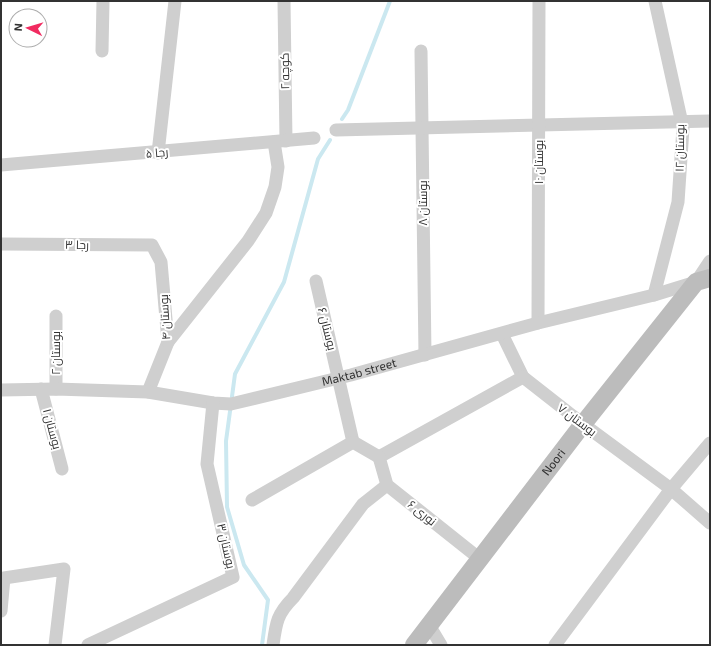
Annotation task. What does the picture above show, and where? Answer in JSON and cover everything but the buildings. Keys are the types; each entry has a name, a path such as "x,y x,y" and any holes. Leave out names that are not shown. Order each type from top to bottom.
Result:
{"main road":[{"name":"Noori","path":"414,645 583,424 703,280"}],"street":[{"path":"102,51 103,1"},
{"path":"158,153 175,1"},
{"name":"کوچه ۲","path":"168,342 248,241 266,213 275,187 280,142 284,1"},
{"name":"بوستان ۱۰","path":"538,323 539,1"},
{"name":"بوستان ۱۲","path":"654,295 678,202 683,128 655,1"},
{"name":"بوستان ۸","path":"421,52 425,355"},
{"path":"336,130 710,121"},
{"name":"رجا ۵","path":"1,165 158,153 314,138"},
{"name":"رجا ۳","path":"1,244 152,245 161,262"},
{"path":"703,280 710,261"},
{"name":"بوستان ۴","path":"148,392 168,342 161,262"},
{"name":"Maktab street","path":"1,390 56,389 148,392 213,403 230,404 339,378 538,323 654,295 703,280"},
{"name":"بوستان ۶","path":"316,281 353,442"},
{"name":"بوستان ۲","path":"56,316 56,389"},
{"name":"بوستان ۷","path":"502,334 523,377 583,424 671,489 710,523"},
{"path":"379,457 523,377"},
{"name":"بوستان ۱","path":"41,389 62,468"},
{"name":"بوستان ۳","path":"88,645 102,642 233,577 207,464 213,403"},
{"path":"252,500 353,442 379,457 387,485 363,504 293,598 283,608 277,618 273,645"},
{"path":"555,645 671,489 710,443"},
{"name":"نوری ۶","path":"387,485 480,559"},
{"path":"1,611 4,578 64,569 55,645"},
{"path":"429,625 441,645"}],"waterway":[{"path":"342,119 348,110 390,1"},
{"path":"262,645 268,600 244,565 227,507 226,441 235,374 284,282 318,159 330,140"}]}
